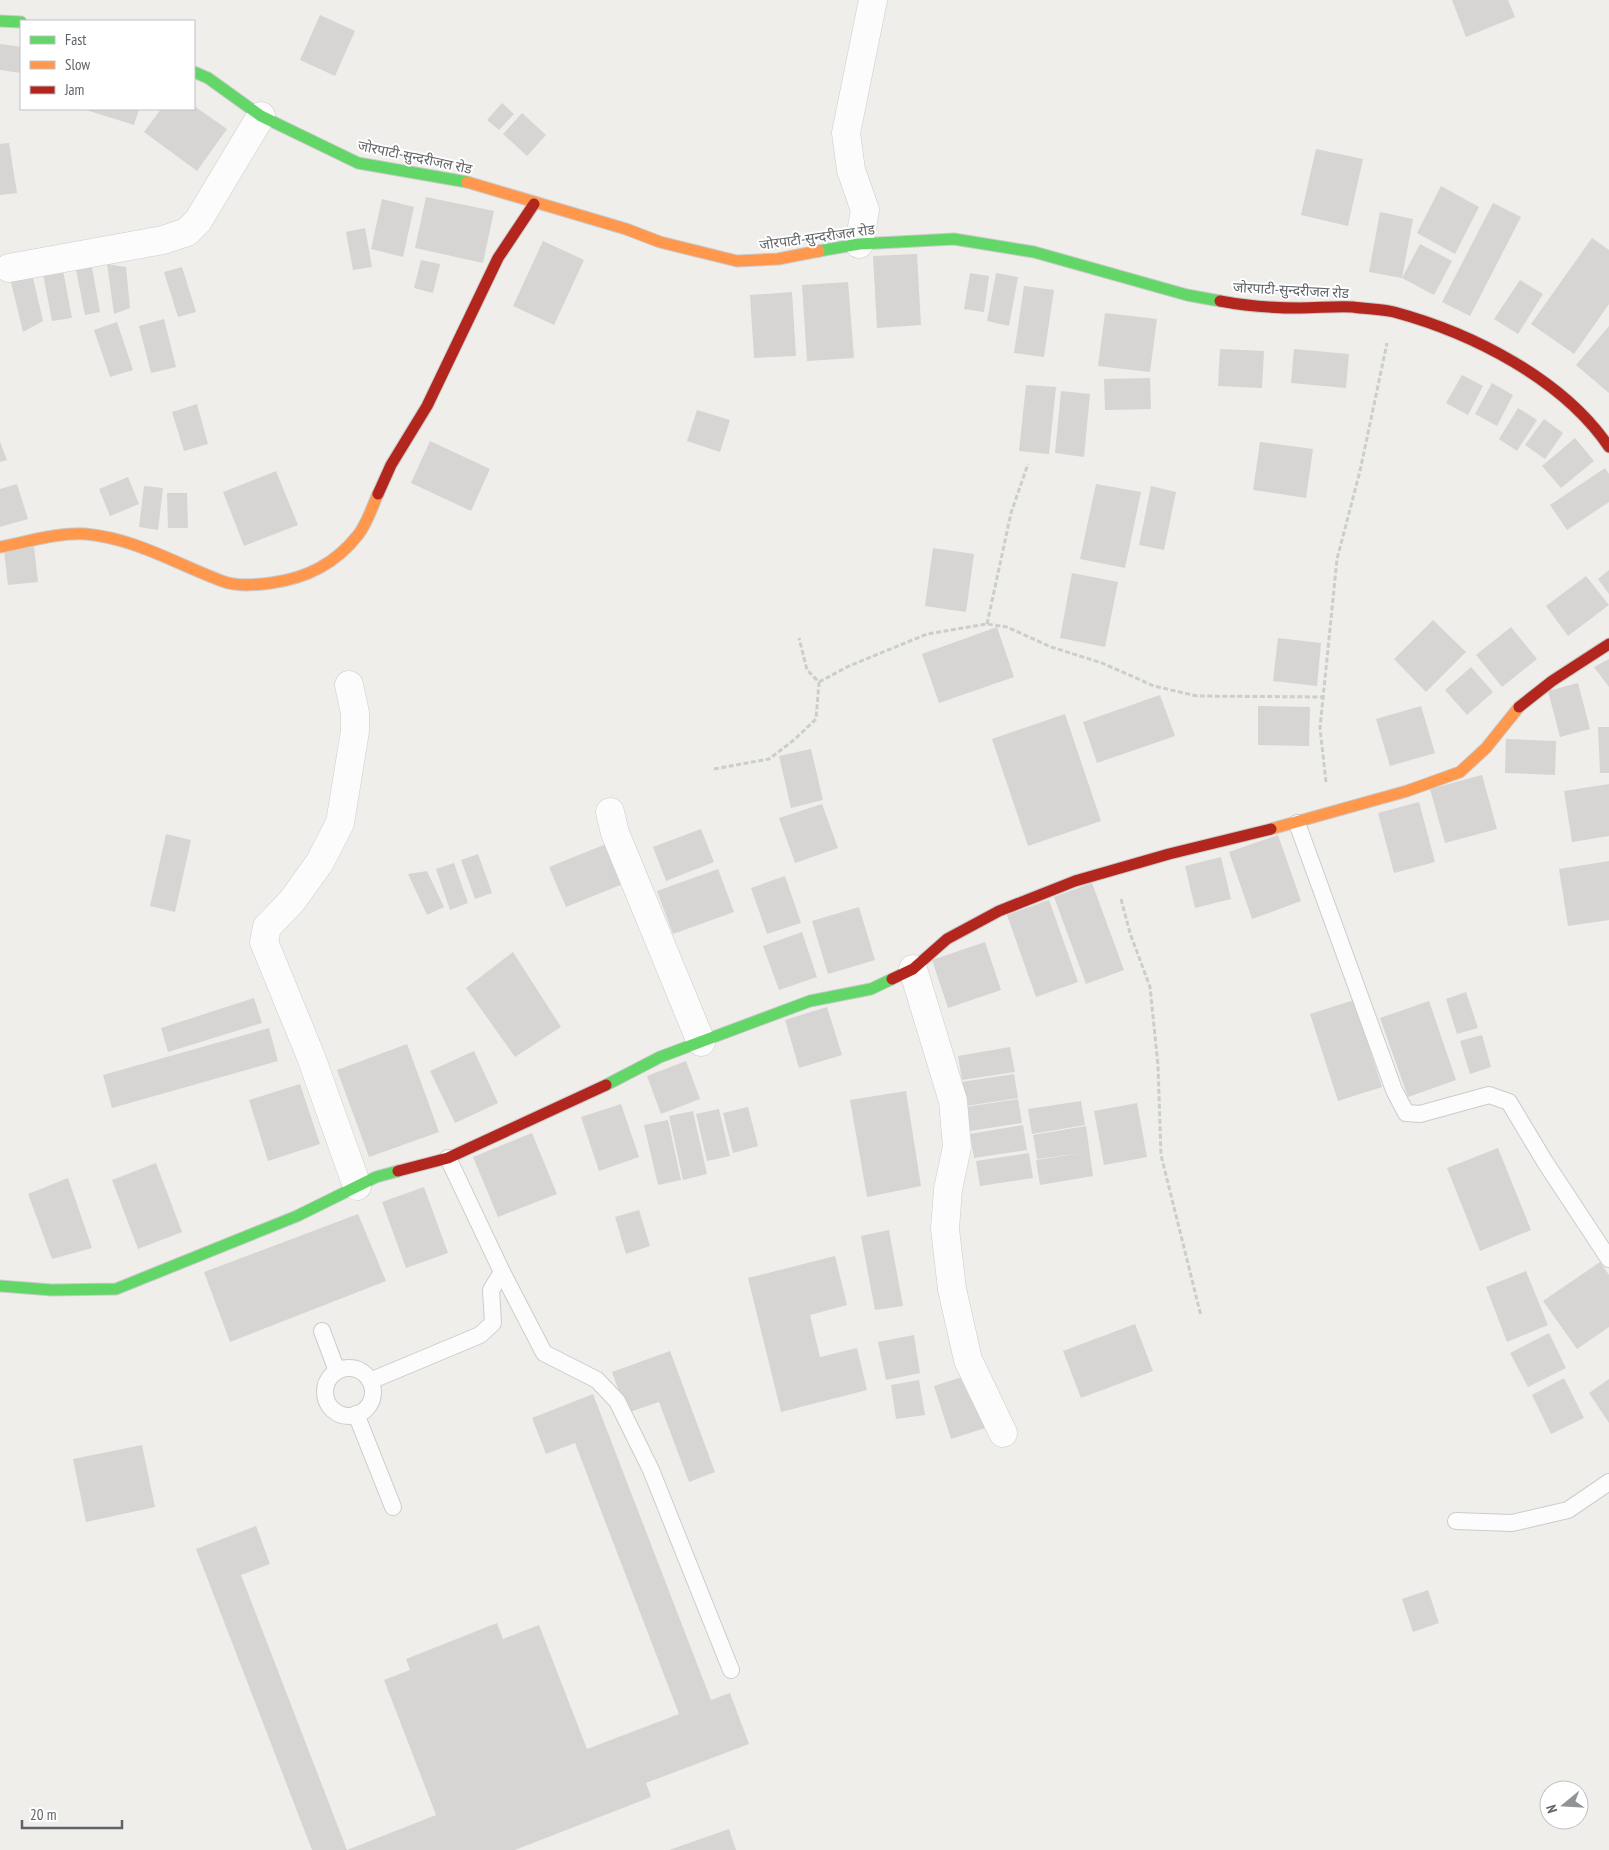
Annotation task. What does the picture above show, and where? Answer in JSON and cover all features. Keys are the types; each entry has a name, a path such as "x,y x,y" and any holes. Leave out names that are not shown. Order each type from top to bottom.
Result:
{"street":[{"path":"859,244 865,210 851,170 846,133 873,0"},
{"path":"0,20 20,22"},
{"name":"जोरपाटी-सुन्दरीजल रोड","path":"195,72 208,78 261,116 358,163 459,180 534,204 626,229 667,245 737,261 778,259 859,244 954,239 1034,252 1187,295 1233,303 1297,308 1350,307 1393,312 1465,336 1520,367 1567,399 1599,432 1609,447"},
{"path":"9,268 163,240 187,232 198,220 261,116"},
{"path":"0,547 39,539 85,534 144,547 224,582 253,585 285,581 316,572 341,554 359,534 391,465 428,406 498,258 534,204"},
{"path":"0,1286 52,1290 116,1289 297,1216 376,1177 448,1158 612,1082 660,1057 810,1001 871,989 913,969 947,938 999,911 1075,881 1169,854 1297,823 1329,812 1407,791 1460,772 1486,748 1519,707 1552,681 1609,644"},
{"path":"349,685 355,713 355,731 340,822 320,862 292,901 268,927 264,942 311,1057 357,1186"},
{"path":"610,812 615,833 701,1042"},
{"path":"913,969 953,1101 957,1147 948,1190 945,1228 952,1289 968,1360 1003,1433"}],"lane":[{"path":"1297,823 1394,1090 1406,1113 1420,1114 1490,1095 1508,1102 1544,1162 1609,1259"},
{"path":"448,1158 502,1272 544,1354 597,1380 617,1401 651,1470 731,1670"},
{"path":"370,1381 480,1335 493,1323 491,1290 502,1272"},
{"path":"322,1331 337,1371"},
{"path":"355,1370 370,1381 374,1388 373,1398 368,1407 356,1414 344,1414 326,1402 323,1388 325,1381 337,1371 355,1370"},
{"path":"356,1414 393,1507"},
{"path":"1456,1521 1512,1522 1568,1510 1609,1482"}],"path":[{"path":"1329,812 1320,728 1337,559 1360,471 1393,312"},
{"path":"987,624 1012,514 1028,464"},
{"path":"819,682 849,666 926,634 987,624 1008,627 1051,647 1102,663 1154,686 1197,696 1323,697"},
{"path":"714,769 769,759 794,740 816,719 819,682 807,670 799,638"},
{"path":"1113,870 1130,933 1150,987 1158,1066 1161,1155 1201,1316"}],"building":[{"path":"1452,0 1508,0 1515,17 1466,37"},
{"path":"320,15 355,31 335,76 300,60"},
{"path":"0,44 20,47 20,73 0,70"},
{"path":"502,103 514,114 499,130 487,120"},
{"path":"195,107 227,129 197,171 144,132 160,110 195,110"},
{"path":"86,110 139,110 134,125"},
{"path":"522,113 546,135 527,156 503,134"},
{"path":"9,143 17,193 0,195 0,144"},
{"path":"1316,149 1363,159 1348,226 1301,215"},
{"path":"1441,186 1479,207 1455,254 1417,233"},
{"path":"426,197 494,211 483,263 415,248"},
{"path":"382,199 414,207 403,257 371,249"},
{"path":"1493,203 1521,217 1470,316 1442,302"},
{"path":"1380,212 1413,219 1402,278 1369,272"},
{"path":"365,228 372,267 353,270 346,232"},
{"path":"1592,238 1609,250 1609,304 1574,354 1531,324"},
{"path":"543,241 584,260 554,325 513,306"},
{"path":"1420,244 1452,261 1434,295 1402,278"},
{"path":"917,254 921,325 877,328 873,256"},
{"path":"421,260 440,264 433,293 414,288"},
{"path":"91,262 100,312 85,315 75,265"},
{"path":"107,264 126,267 130,308 114,314"},
{"path":"62,265 72,318 52,321 42,269"},
{"path":"182,267 196,312 178,317 164,272"},
{"path":"31,269 43,321 23,332 9,274"},
{"path":"970,273 989,276 984,312 964,309"},
{"path":"996,273 1018,277 1009,326 987,321"},
{"path":"1520,280 1543,294 1518,334 1494,319"},
{"path":"848,282 854,358 807,361 802,285"},
{"path":"1024,286 1054,290 1044,357 1014,353"},
{"path":"792,292 796,356 754,358 750,295"},
{"path":"1105,313 1157,319 1150,372 1098,366"},
{"path":"164,319 176,367 151,373 139,326"},
{"path":"117,322 133,370 110,377 94,330"},
{"path":"1609,326 1609,393 1576,365"},
{"path":"1220,349 1264,351 1262,388 1218,386"},
{"path":"1294,349 1349,354 1346,388 1291,383"},
{"path":"1462,375 1483,386 1468,415 1446,403"},
{"path":"1150,378 1151,409 1105,410 1104,379"},
{"path":"1492,383 1513,395 1497,426 1475,414"},
{"path":"1026,385 1056,387 1049,454 1019,451"},
{"path":"1061,391 1090,394 1084,457 1055,453"},
{"path":"197,404 208,444 184,451 172,412"},
{"path":"1518,408 1537,420 1517,451 1499,439"},
{"path":"697,410 730,420 720,452 687,441"},
{"path":"1544,419 1563,433 1545,459 1525,445"},
{"path":"1575,438 1594,461 1561,488 1542,466"},
{"path":"430,441 490,469 471,511 411,483"},
{"path":"0,442 7,460 0,462"},
{"path":"1260,442 1313,449 1306,498 1253,490"},
{"path":"1605,468 1609,474 1609,502 1567,530 1550,505"},
{"path":"276,471 298,525 244,546 223,492"},
{"path":"128,477 139,504 110,516 99,489"},
{"path":"17,484 28,519 0,527 0,489"},
{"path":"1096,484 1141,492 1125,568 1080,559"},
{"path":"144,486 163,488 158,530 139,527"},
{"path":"1151,486 1176,492 1164,550 1139,545"},
{"path":"167,493 187,493 188,528 168,528"},
{"path":"34,547 38,582 8,585 4,551"},
{"path":"933,548 974,554 966,612 925,606"},
{"path":"1609,570 1609,594 1598,579"},
{"path":"1072,573 1118,582 1105,647 1060,638"},
{"path":"1586,576 1609,605 1568,636 1546,606"},
{"path":"1433,620 1466,652 1426,692 1394,659"},
{"path":"997,627 1014,677 939,703 922,654"},
{"path":"1511,627 1537,659 1502,687 1476,655"},
{"path":"1278,638 1321,643 1317,686 1273,681"},
{"path":"1609,659 1609,687 1594,667"},
{"path":"1471,667 1493,692 1467,715 1445,690"},
{"path":"1578,683 1590,729 1560,737 1548,691"},
{"path":"1160,695 1175,736 1097,763 1083,722"},
{"path":"1258,706 1310,707 1309,746 1258,745"},
{"path":"1421,706 1435,753 1390,766 1376,719"},
{"path":"1065,714 1101,821 1028,846 992,739"},
{"path":"1598,727 1609,727 1609,773 1600,773"},
{"path":"1506,739 1556,741 1555,775 1505,773"},
{"path":"811,749 823,800 791,808 779,756"},
{"path":"1482,775 1497,829 1445,843 1430,789"},
{"path":"1609,784 1609,836 1572,842 1564,791"},
{"path":"1419,802 1435,862 1394,873 1378,813"},
{"path":"822,804 838,848 795,863 779,818"},
{"path":"701,829 714,862 666,881 653,847"},
{"path":"166,834 191,840 175,912 150,906"},
{"path":"1278,835 1301,901 1252,919 1229,852"},
{"path":"606,844 623,884 566,907 549,867"},
{"path":"478,854 492,893 475,899 461,860"},
{"path":"1221,857 1231,899 1195,908 1185,866"},
{"path":"1609,861 1609,920 1568,926 1559,869"},
{"path":"454,863 468,903 450,910 436,869"},
{"path":"718,869 734,912 673,934 657,891"},
{"path":"427,871 444,907 427,915 408,874"},
{"path":"785,876 801,923 767,934 751,888"},
{"path":"1092,883 1124,970 1086,984 1054,897"},
{"path":"1049,900 1078,982 1036,997 1007,915"},
{"path":"859,907 875,960 828,974 812,921"},
{"path":"802,932 817,977 779,990 763,946"},
{"path":"985,942 1001,990 948,1008 932,960"},
{"path":"513,952 561,1027 515,1057 466,988"},
{"path":"1466,992 1478,1028 1457,1034 1446,999"},
{"path":"254,998 262,1023 168,1052 161,1028"},
{"path":"1354,1000 1382,1087 1338,1101 1310,1014"},
{"path":"1429,1001 1456,1080 1408,1097 1380,1018"},
{"path":"827,1007 842,1055 799,1068 785,1020"},
{"path":"269,1028 278,1061 112,1108 103,1075"},
{"path":"1482,1035 1491,1067 1470,1074 1460,1041"},
{"path":"407,1044 439,1132 369,1157 337,1070"},
{"path":"1010,1047 1015,1072 962,1080 958,1056"},
{"path":"474,1051 498,1103 455,1123 430,1071"},
{"path":"686,1061 700,1099 661,1114 647,1076"},
{"path":"1014,1074 1018,1098 966,1106 961,1082"},
{"path":"300,1084 320,1144 268,1161 249,1100"},
{"path":"906,1091 921,1186 867,1197 850,1100"},
{"path":"1018,1099 1022,1123 970,1131 965,1107"},
{"path":"1081,1101 1085,1125 1032,1134 1028,1109"},
{"path":"1137,1103 1147,1157 1104,1165 1094,1111"},
{"path":"621,1104 639,1157 599,1171 581,1117"},
{"path":"748,1107 758,1146 733,1153 723,1113"},
{"path":"719,1109 730,1156 707,1161 696,1114"},
{"path":"693,1111 707,1174 683,1180 669,1116"},
{"path":"668,1120 681,1180 658,1185 644,1125"},
{"path":"1023,1125 1027,1150 974,1158 970,1134"},
{"path":"1086,1126 1093,1176 1040,1185 1036,1160 1083,1153 1037,1159 1033,1135"},
{"path":"532,1133 557,1194 498,1217 473,1157"},
{"path":"1498,1148 1531,1230 1480,1251 1447,1168"},
{"path":"1029,1153 1033,1178 980,1186 976,1161"},
{"path":"156,1163 182,1232 138,1249 112,1180"},
{"path":"68,1178 92,1248 52,1259 28,1194"},
{"path":"424,1187 448,1253 406,1268 382,1202"},
{"path":"639,1210 650,1246 626,1254 615,1217"},
{"path":"358,1214 386,1281 230,1342 204,1272"},
{"path":"889,1230 903,1306 875,1310 861,1236"},
{"path":"835,1256 847,1305 810,1315 820,1357 857,1348 867,1390 781,1412 748,1278"},
{"path":"1600,1262 1609,1275 1609,1327 1577,1349 1543,1301"},
{"path":"1526,1271 1548,1325 1507,1342 1486,1287"},
{"path":"1135,1324 1153,1371 1081,1398 1063,1351"},
{"path":"1549,1333 1566,1368 1528,1387 1510,1353"},
{"path":"914,1335 920,1373 886,1380 878,1342"},
{"path":"670,1351 715,1472 689,1482 659,1402 627,1413 612,1372"},
{"path":"968,1375 985,1428 951,1439 934,1386"},
{"path":"1564,1378 1584,1418 1551,1434 1532,1395"},
{"path":"1609,1379 1609,1423 1589,1393"},
{"path":"919,1380 925,1415 896,1419 891,1385"},
{"path":"593,1394 711,1700 730,1693 749,1744 646,1783 651,1797 515,1850 347,1850 436,1815 384,1680 410,1670 406,1659 497,1623 503,1639 539,1625 587,1749 679,1714 575,1443 546,1454 532,1418"},
{"path":"142,1445 155,1507 86,1522 73,1459"},
{"path":"256,1526 270,1564 241,1575 347,1850 312,1850 196,1549"},
{"path":"1428,1590 1439,1623 1413,1632 1402,1599"},
{"path":"729,1829 736,1850 669,1850"}],"traffic: fast":[{"path":"0,21 20,22"},
{"path":"195,72 208,78 261,116 358,163 467,182"},
{"path":"819,251 859,244 954,239 1034,252 1187,295 1220,301"},
{"path":"606,1085 660,1057 810,1001 871,989 892,979"},
{"path":"0,1286 52,1290 116,1289 297,1216 376,1177 398,1171"}],"traffic: slow":[{"path":"467,182 626,229 660,242 737,261 778,259 819,251"},
{"path":"0,547 54,536 86,534 122,541 228,583 247,585 271,583 308,573 330,562 340,554 361,531 378,494"},
{"path":"1271,829 1407,791 1460,772 1486,748 1519,707"}],"traffic: jam":[{"path":"378,494 391,465 427,406 498,258 534,204"},
{"path":"1220,301 1270,307 1347,307 1384,310 1454,332 1514,362 1541,380 1567,400 1590,423 1609,447"},
{"path":"1519,707 1552,681 1609,644"},
{"path":"892,979 913,969 947,939 999,911 1075,881 1169,854 1271,829"},
{"path":"398,1171 448,1158 606,1085"}]}
